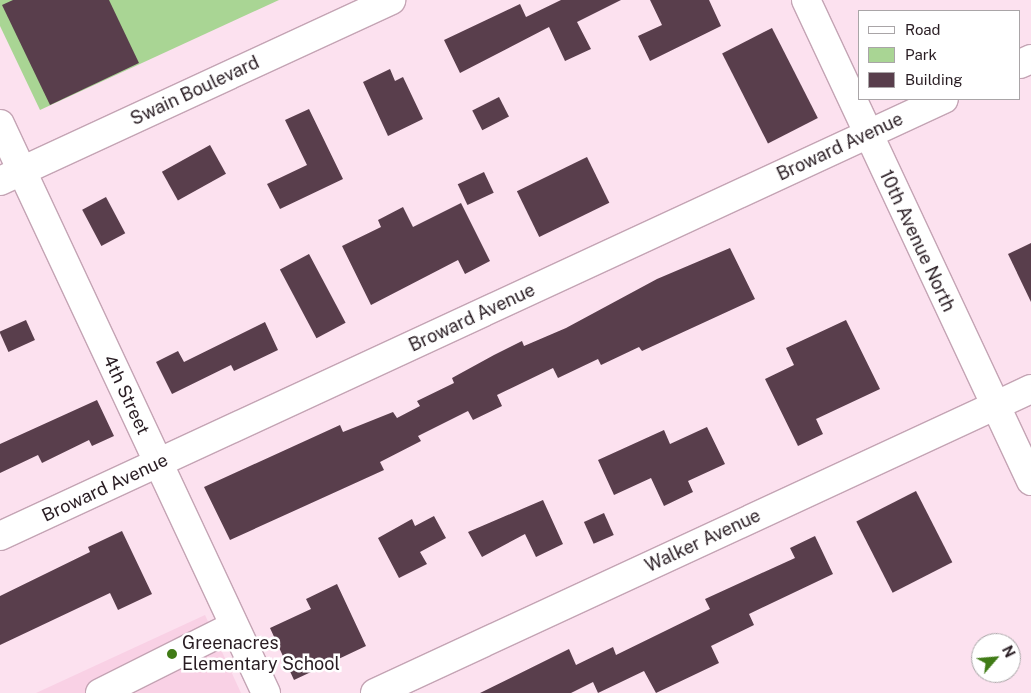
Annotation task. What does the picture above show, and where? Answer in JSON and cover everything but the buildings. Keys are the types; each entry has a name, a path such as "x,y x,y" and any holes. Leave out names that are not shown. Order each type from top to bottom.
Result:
{"street":[{"name":"Swain Boulevard","path":"11,176 391,0"},
{"name":"10th Avenue North","path":"806,0 867,134 1031,481"},
{"name":"Broward Avenue","path":"0,536 942,100"},
{"name":"4th Street","path":"0,124 11,176 158,463 266,693"},
{"name":"Walker Avenue","path":"375,693 1031,389"},
{"path":"100,693 234,626"}],"shaded area":[{"name":"Greenacres Elementary School","path":"205,615 241,693 36,693"}],"green space":[{"path":"0,0 279,0 40,110 0,26"}],"place":[{"name":"Greenacres Elementary School","path":"172,654"}]}
